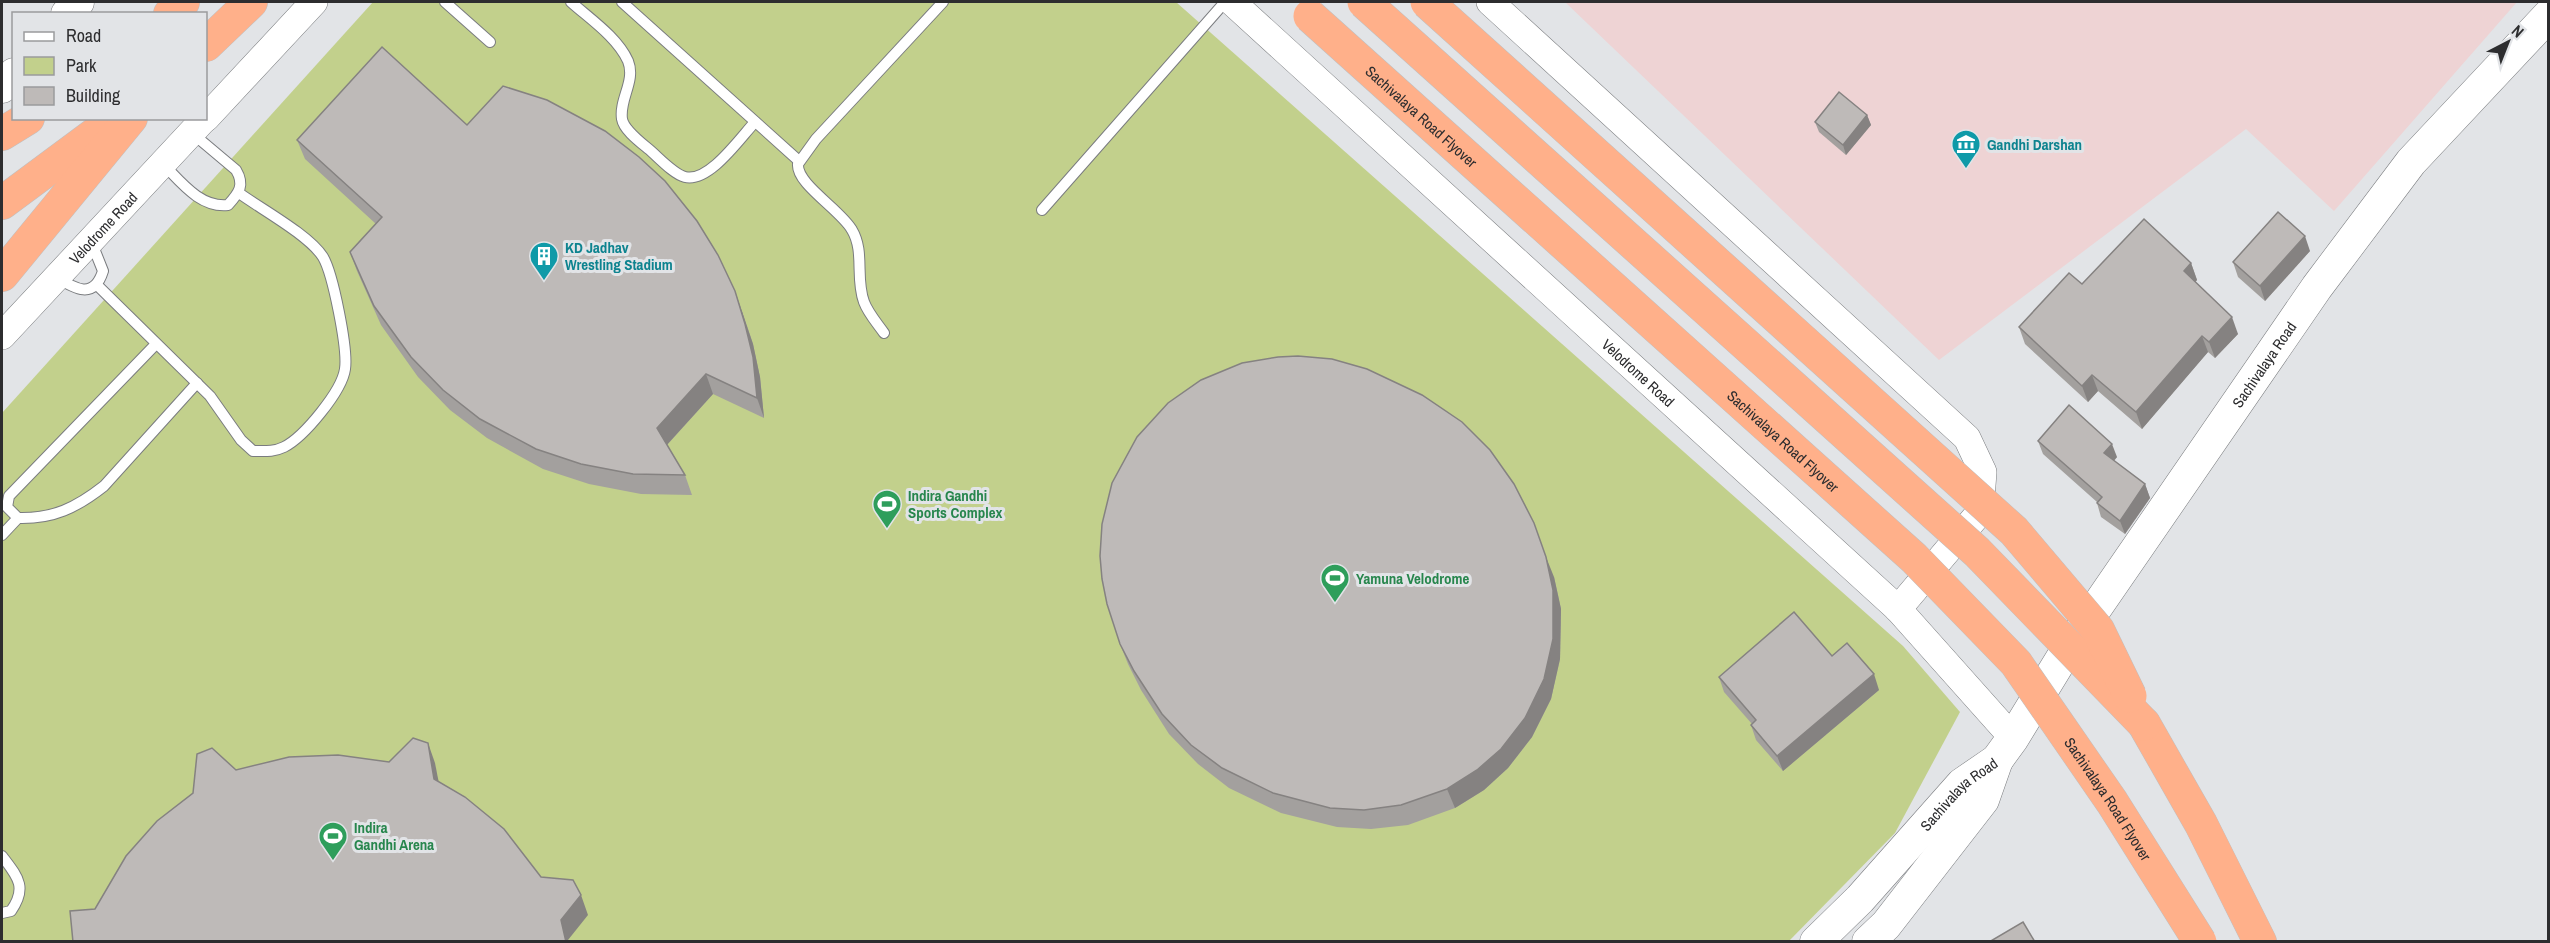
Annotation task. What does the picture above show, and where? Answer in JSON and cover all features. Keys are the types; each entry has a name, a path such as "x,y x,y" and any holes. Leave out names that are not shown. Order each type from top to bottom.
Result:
{"highway":[{"path":"207,44 251,2"},
{"name":"Sachivalaya Road Flyover","path":"1294,2 1914,558 2016,663 2112,802 2200,942"},
{"path":"1364,2 1977,552 2144,724"},
{"path":"1427,2 2014,531 2098,630 2144,724 2201,824 2259,942"},
{"path":"2,134 25,120"},
{"path":"2,203 112,120"},
{"path":"2,275 129,120"}],"main road":[{"name":"Sachivalaya Road","path":"1868,942 1886,925 1983,800 2005,749 2065,653 2317,287 2411,162 2548,16"},
{"name":"Sachivalaya Road","path":"1816,942 1860,899 1962,784 2005,749"}],"street":[{"name":"Velodrome Road","path":"207,117 314,2"},
{"name":"Velodrome Road","path":"1232,2 1898,609 2005,749"},
{"path":"1490,2 1967,438 1983,472 1980,512 1898,609"},
{"name":"Velodrome Road","path":"2,336 201,123"}],"lane":[{"path":"445,2 490,42"},
{"path":"571,2 620,48 629,64 631,71 621,108 622,122 640,141 685,177 700,177 715,166 755,122"},
{"path":"622,2 799,161"},
{"path":"884,333 863,302 859,244 852,229 843,217 800,176 797,170 799,161 816,139 944,2"},
{"path":"1042,210 1225,2"},
{"path":"163,164 189,190 209,205 228,205 239,193 241,178 201,123"},
{"path":"97,285 197,382 227,418 241,440 253,451 270,452 286,446 326,407 337,390 345,369 345,353 330,273 322,257 313,244 239,193"},
{"path":"56,277 75,288 88,289 97,285 103,271 90,241"},
{"path":"156,344 9,496 7,507 18,518 41,519 62,512 104,486 197,382"},
{"path":"2,535 18,518"},
{"path":"2,856 18,879 21,890 11,911 2,913"}],"shaded area":[{"name":"Gandhi Darshan","path":"1565,2 2517,2 2334,211 2246,129 1939,360"}],"green space":[{"name":"Indira Gandhi Sports Complex","path":"373,2 1176,2 1903,646 1960,712 1895,833 1789,941 2,942 2,413"}],"building":[{"name":"KD Jadhav Wrestling Stadium","path":"382,47 467,125 503,86 547,100 605,131 665,181 697,221 718,255 735,291 753,357 757,398 706,374 657,428 685,475 633,474 581,464 536,449 480,419 443,390 411,357 374,306 350,252 382,217 297,140"},
{"path":"1839,92 1867,115 1843,145 1815,122"},
{"path":"2278,212 2305,236 2260,286 2233,262"},
{"path":"2144,219 2191,263 2184,271 2232,317 2209,342 2202,336 2136,412 2092,375 2082,386 2019,327 2069,273 2082,284"},
{"name":"Yamuna Velodrome","path":"1298,356 1332,359 1367,369 1422,395 1462,422 1490,450 1514,484 1534,523 1546,557 1553,590 1553,639 1544,679 1525,718 1501,749 1477,770 1447,789 1401,805 1364,810 1330,808 1273,793 1222,768 1191,745 1162,714 1134,671 1120,644 1107,604 1100,556 1102,524 1112,483 1137,437 1168,403 1201,380 1242,363"},
{"path":"2069,405 2112,444 2104,453 2145,484 2120,521 2097,503 2102,497 2038,441"},
{"path":"1794,612 1832,656 1847,643 1874,674 1777,756 1751,725 1756,720 1719,677"},
{"name":"Indira Gandhi Arena","path":"413,738 428,743 434,779 465,797 504,829 541,877 573,880 581,895 561,920 566,942 73,942 70,911 95,909 126,856 157,821 193,793 197,754 212,748 236,770 289,757 338,755 389,762"},
{"path":"2023,922 2035,942 1989,942"}],"place":[{"name":"Gandhi Darshan","path":"1966,170"},
{"name":"KD Jadhav Wrestling Stadium","path":"544,282"},
{"name":"Indira Gandhi Sports Complex","path":"887,530"},
{"name":"Yamuna Velodrome","path":"1335,604"},
{"name":"Indira Gandhi Arena","path":"333,862"}]}
